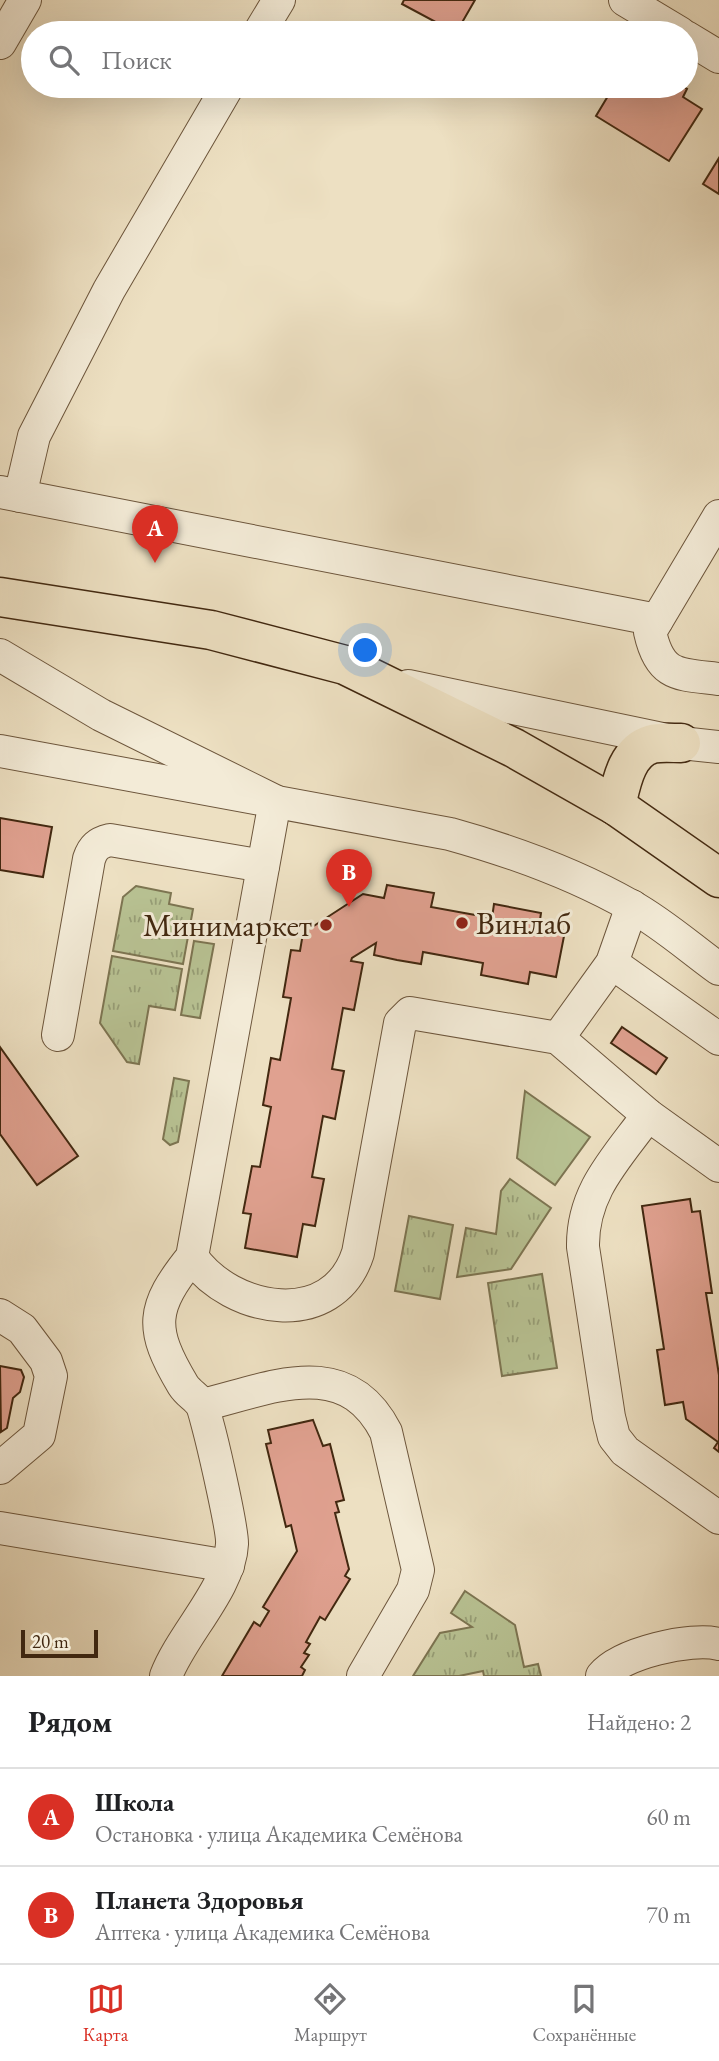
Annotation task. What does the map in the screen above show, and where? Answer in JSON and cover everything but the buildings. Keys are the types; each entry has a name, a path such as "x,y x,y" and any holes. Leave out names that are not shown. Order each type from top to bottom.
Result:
{"main road":[{"path":"0,597 211,630 345,665 503,742 616,806 719,878"},
{"path":"616,806 624,770 638,754 650,744 681,743"}],"street":[{"path":"0,43 25,0"},
{"path":"266,21 279,0"},
{"path":"625,0 660,21"},
{"path":"698,44 719,57"},
{"path":"221,98 108,289 34,436 10,494 657,620"},
{"path":"719,516 650,632 656,657 674,673 719,679"},
{"path":"0,655 102,715 275,801"},
{"path":"380,680 681,743 719,747"},
{"path":"85,766 105,761 115,740 102,715"},
{"path":"0,751 275,801 478,842 556,870 632,906 719,969"},
{"path":"166,1676 228,1566 232,1551 231,1525 202,1405 183,1386 159,1326 163,1297 192,1257 275,801"},
{"path":"58,1035 89,859 92,849 100,842 110,840 263,866"},
{"path":"558,1038 612,963 632,906"},
{"path":"612,963 719,1039"},
{"path":"192,1257 220,1286 250,1301 291,1305 329,1292 345,1280 358,1253 402,1018 416,1013 558,1038 648,1115 719,1166"},
{"path":"648,1115 595,1188 582,1225 583,1247 611,1427 625,1451 719,1518"},
{"path":"0,1315 22,1329 46,1361 51,1376 39,1435 0,1468"},
{"path":"202,1405 309,1380 345,1388 366,1402 378,1416 386,1432 418,1570 413,1590 363,1676"},
{"path":"0,1528 228,1566"},
{"path":"602,1676 618,1662 635,1656 700,1641 719,1644"}],"green space":[{"path":"136,886 171,893 169,904 193,909 183,964 113,951 123,897"},
{"path":"194,941 214,944 200,1018 181,1015"},
{"path":"112,956 182,969 175,1010 149,1006 139,1064 127,1062 100,1023"},
{"path":"174,1078 189,1081 178,1142 170,1145 163,1139"},
{"path":"525,1091 590,1137 555,1185 517,1158"},
{"path":"510,1179 551,1208 511,1269 457,1277 466,1228 496,1234 501,1191"},
{"path":"409,1216 453,1225 440,1299 395,1291"},
{"path":"542,1274 557,1368 502,1376 488,1283"},
{"path":"465,1591 515,1625 524,1667 538,1664 541,1676 484,1676 483,1671 459,1676 413,1676 440,1633 472,1627 451,1613"}],"place":[{"name":"Школа","path":"155,563"},
{"name":"Планета Здоровья","path":"349,907"},
{"name":"Винлаб","path":"462,923"},
{"name":"Минимаркет","path":"326,925"}]}
